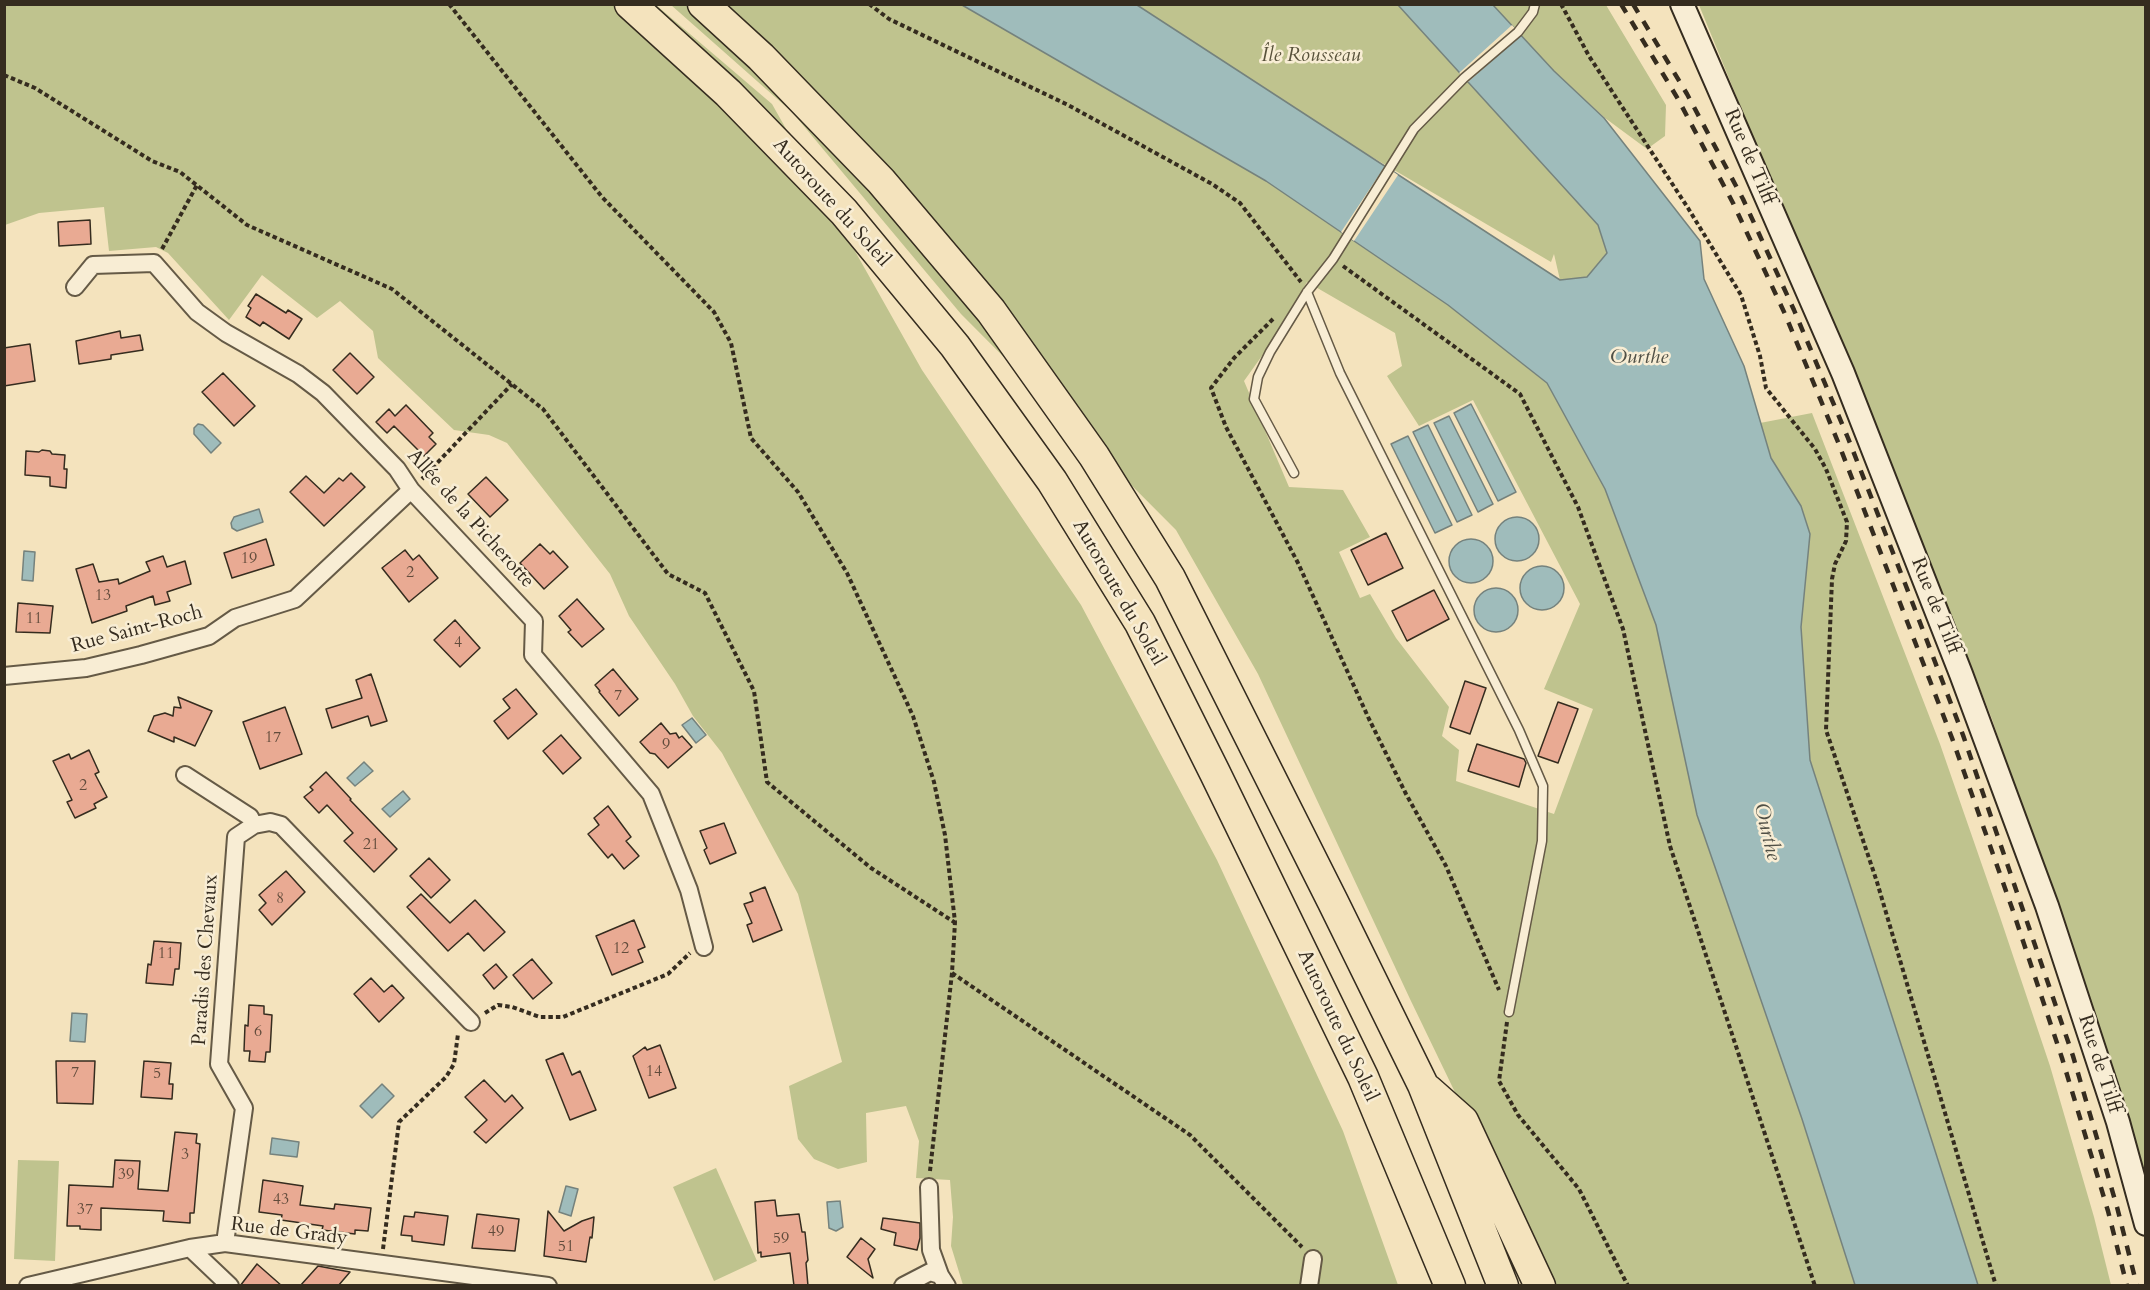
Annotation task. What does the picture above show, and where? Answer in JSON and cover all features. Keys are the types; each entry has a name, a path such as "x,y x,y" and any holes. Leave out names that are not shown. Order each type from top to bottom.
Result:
{"highway":[{"name":"Autoroute du Soleil","path":"630,4 728,93 844,212 955,346 1052,481 1140,623 1209,762 1363,1077 1450,1286"},
{"path":"703,4 761,57 881,181 991,311 1094,456 1170,578 1333,902 1422,1085 1503,1286"},
{"path":"1422,1085 1463,1121 1540,1286"}],"main road":[{"name":"Rue de Tilff","path":"1682,4 1843,373 1961,674 2047,906 2118,1122 2145,1224"}],"street":[{"path":"75,286 93,265 154,263"},
{"name":"Allée de la Picherotte","path":"154,263 197,312 226,333 298,374 323,393 398,469 411,490 534,621 533,655 651,794 689,890 704,947"},
{"name":"Rue Saint-Roch","path":"4,676 86,668 141,655 209,636 235,618 295,599 411,490"},
{"path":"185,775 250,817 254,825 270,822 281,825 467,1019"},
{"name":"Paradis des Chevaux","path":"225,1243 244,1108 219,1064 236,837 254,825"},
{"path":"929,1187 931,1250 943,1280"},
{"name":"Rue de Grady","path":"28,1286 190,1248 225,1243 548,1286"},
{"path":"190,1248 230,1286"},
{"path":"1309,1286 1313,1259"},
{"path":"903,1286 930,1272 943,1280"}],"lane":[{"path":"1294,473 1254,399 1258,377 1270,352 1307,292 1333,259 1414,129 1464,78 1518,32 1533,12 1535,4"},
{"path":"1307,292 1340,373 1514,720 1543,786 1542,841 1509,1012"}],"path":[{"path":"449,4 602,198 714,312 731,343 751,438 798,492 847,573 913,716 934,782 945,835 955,922 952,973 929,1187"},
{"path":"869,4 889,19 1068,105 1212,184 1240,203 1307,292"},
{"path":"1561,4 1589,56 1688,208 1741,295 1760,356 1766,388 1815,449 1826,469 1847,522 1846,541 1832,579 1826,730 1877,882 1996,1286"},
{"path":"4,75 35,88 152,161 180,172 247,225 392,289 543,409 668,574 705,593 754,691 767,782 871,868 955,922"},
{"path":"154,263 196,185"},
{"path":"1333,259 1520,394 1578,507 1623,628 1670,846 1815,1286"},
{"path":"1278,315 1234,358 1211,388 1226,427 1298,563 1374,730 1446,866 1509,1012 1503,1040 1499,1082 1518,1115 1579,1189 1628,1286"},
{"path":"411,490 512,384"},
{"path":"381,1264 399,1122 446,1077 454,1064 458,1031 467,1019 498,1005 512,1007 540,1017 563,1017 669,974 686,954 704,947"},
{"path":"952,973 1190,1135 1313,1259"}],"green space":[{"path":"4,5 656,5 772,104 922,370 1081,605 1217,860 1343,1131 1398,1285 963,1285 951,1246 953,1217 950,1180 916,1178 919,1141 906,1106 866,1113 867,1162 838,1169 814,1159 798,1139 789,1086 842,1062 798,894 722,753 693,716 675,684 629,616 610,574 507,443 489,435 454,430 378,358 373,331 340,301 317,318 262,275 229,320 168,253 156,247 109,251 104,207 39,213 5,225"},
{"path":"671,5 962,5 1266,181 1448,305 1547,383 1605,489 1656,625 1697,815 1802,1119 1855,1285 1548,1285 1410,999 1258,674 1176,530 961,314 792,112","holes":["1307,282 1395,333 1402,366 1387,376 1419,426 1473,400 1580,604 1544,689 1593,709 1554,814 1456,781 1459,750 1442,736 1449,707 1396,638 1370,594 1360,598 1339,552 1370,537 1343,490 1289,487 1244,381 1264,353"]},
{"name":"Île Rousseau","path":"1137,5 1398,5 1598,225 1607,253 1587,277 1560,280 1554,254 1551,262 1360,150"},
{"path":"1493,5 1606,5 1666,105 1665,136 1647,149 1605,118 1554,71"},
{"path":"1699,5 2145,5 2145,1196 2125,1121 1992,719 1913,519 1861,401"},
{"path":"1812,413 1940,744 1999,914 2050,1066 2094,1217 2111,1285 1978,1285 1810,760 1801,627 1810,534 1801,506 1771,458 1760,423"},
{"path":"18,1160 59,1161 55,1261 14,1259"},
{"path":"716,1168 757,1261 714,1281 673,1187"}],"water":[{"name":"Ourthe","path":"962,5 1137,5 1560,280 1587,277 1607,253 1598,225 1398,5 1493,5 1554,71 1604,118 1700,241 1704,279 1744,366 1771,458 1801,506 1810,534 1801,627 1810,760 1978,1285 1855,1285 1802,1119 1697,815 1656,625 1605,489 1547,383 1448,305 1266,181"},
{"path":"1471,404 1516,492 1498,501 1454,413"},
{"path":"1449,416 1493,504 1478,512 1434,423"},
{"path":"198,424 203,425 221,443 211,453 194,434 194,428"},
{"path":"1428,425 1472,515 1457,522 1413,432"},
{"path":"1408,436 1452,525 1435,533 1391,444"},
{"path":"259,509 263,522 237,531 232,528 231,523 234,517"},
{"path":"1517,517 1526,518 1533,523 1538,530 1538,548 1533,555 1526,560 1517,561 1508,560 1501,555 1496,548 1495,539 1496,530 1501,523 1508,518"},
{"path":"1471,539 1487,545 1493,561 1487,577 1471,583 1455,577 1449,561 1455,545"},
{"path":"24,551 35,552 33,581 22,580"},
{"path":"1542,566 1558,572 1564,588 1558,604 1542,610 1526,604 1520,588 1526,572"},
{"path":"1496,588 1511,595 1518,610 1511,625 1496,632 1481,625 1474,610 1481,595"},
{"path":"692,718 706,735 696,743 682,725"},
{"path":"364,762 373,771 355,786 347,778"},
{"path":"403,791 410,799 390,817 382,809"},
{"path":"72,1013 87,1014 85,1042 70,1041"},
{"path":"382,1084 394,1096 372,1118 360,1106"},
{"path":"272,1138 299,1142 297,1157 270,1154"},
{"path":"566,1186 578,1189 571,1216 559,1212"},
{"path":"840,1201 843,1227 836,1231 829,1228 827,1202"}],"pier":[{"path":"1512,25 1521,35 1468,82 1459,73"},
{"path":"1385,166 1398,175 1354,241 1341,232"}],"building":[{"path":"90,220 91,244 59,246 58,222"},
{"path":"256,294 286,313 288,310 302,319 289,339 263,322 260,326 246,317 251,308 248,306"},
{"path":"120,331 121,338 140,335 143,350 111,355 111,359 79,364 76,341"},
{"path":"30,344 35,381 4,386 4,348"},
{"path":"350,353 374,377 357,394 333,370"},
{"path":"223,373 255,406 234,426 202,392"},
{"path":"406,405 433,433 429,437 436,444 424,456 394,426 387,433 376,422 389,409 395,416"},
{"path":"42,450 65,455 66,488 50,486 50,477 25,475 26,451 39,452"},
{"path":"351,473 365,487 324,526 290,492 306,476 324,493 339,478 343,481"},
{"path":"486,477 508,500 490,517 468,494"},
{"path":"1386,533 1403,568 1368,585 1351,550"},
{"path":"266,539 274,565 232,578 224,553"},
{"path":"540,544 550,554 553,551 568,567 544,589 520,563"},
{"path":"405,550 413,560 419,555 438,578 409,602 382,568"},
{"path":"163,556 167,567 185,561 191,584 167,592 170,601 155,605 153,596 126,606 127,611 92,623 76,569 93,564 99,582 118,579 119,584 150,571 146,562"},
{"path":"1434,590 1449,619 1407,641 1392,611"},
{"path":"577,599 604,629 582,647 568,632 571,630 559,616"},
{"path":"18,603 53,606 50,633 16,632"},
{"path":"455,620 480,648 460,667 434,640"},
{"path":"613,669 638,699 619,716 595,685"},
{"path":"371,674 387,721 371,726 368,716 332,728 326,709 362,698 356,680"},
{"path":"1465,681 1486,688 1470,734 1450,727"},
{"path":"516,689 537,714 508,739 494,721 510,708 503,699"},
{"path":"178,697 212,711 195,746 174,737 174,742 148,731 154,716 165,713 173,716 174,707 181,708"},
{"path":"1558,702 1578,709 1558,763 1538,756"},
{"path":"285,707 302,754 260,769 243,722"},
{"path":"661,723 670,734 676,733 679,738 682,736 692,747 668,768 640,742"},
{"path":"561,735 581,758 563,774 543,751"},
{"path":"1477,744 1524,759 1526,763 1519,787 1468,771"},
{"path":"89,750 99,772 95,774 107,797 94,804 96,808 75,818 67,802 72,800 53,761 69,754 71,759"},
{"path":"326,772 397,849 374,872 344,841 353,833 327,805 319,813 304,797 313,790 310,787"},
{"path":"608,806 631,837 626,841 639,856 624,869 612,854 608,858 588,834 599,825 594,818"},
{"path":"724,823 736,853 710,864 700,831"},
{"path":"429,858 450,880 431,898 410,876"},
{"path":"286,871 305,892 272,925 259,910 266,903 259,895"},
{"path":"765,887 782,930 753,942 747,925 752,923 744,904 753,901 750,893"},
{"path":"421,894 450,923 475,900 505,932 484,951 468,933 448,951 407,907"},
{"path":"634,920 645,947 638,950 643,962 612,975 596,936"},
{"path":"154,941 181,943 179,969 175,969 173,985 146,983"},
{"path":"532,959 552,983 533,999 513,975"},
{"path":"496,964 507,977 494,989 483,975"},
{"path":"371,978 384,992 392,985 404,998 379,1022 354,994"},
{"path":"249,1005 264,1006 264,1014 272,1015 270,1052 266,1052 265,1062 249,1061 250,1051 244,1051 245,1025 248,1026"},
{"path":"660,1045 676,1088 649,1098 633,1056 645,1047 647,1050"},
{"path":"563,1053 572,1075 580,1071 596,1110 570,1120 546,1060"},
{"path":"56,1061 95,1061 93,1104 57,1103"},
{"path":"144,1061 171,1063 169,1084 173,1084 172,1099 141,1097"},
{"path":"484,1080 505,1102 512,1095 523,1108 486,1143 474,1132 487,1120 465,1097"},
{"path":"175,1132 197,1134 196,1143 200,1144 194,1213 190,1213 190,1223 163,1221 164,1211 101,1208 101,1230 67,1226 69,1185 113,1187 115,1160 140,1161 138,1189 168,1191"},
{"path":"263,1180 303,1186 300,1205 334,1209 335,1204 371,1208 368,1231 355,1230 355,1234 322,1230 323,1226 281,1220 282,1215 259,1212"},
{"path":"775,1200 777,1216 799,1214 802,1232 805,1232 808,1286 794,1286 790,1253 761,1257 761,1252 758,1253 755,1202"},
{"path":"548,1211 564,1231 594,1217 586,1262 544,1256"},
{"path":"415,1212 448,1216 444,1245 412,1241 412,1236 401,1235 404,1216 414,1217"},
{"path":"477,1214 519,1219 515,1251 472,1248"},
{"path":"883,1218 920,1223 917,1250 894,1245 896,1233 881,1229"},
{"path":"861,1238 875,1249 868,1259 873,1278 847,1257"},
{"path":"257,1264 282,1286 240,1286"},
{"path":"318,1266 350,1272 338,1286 300,1286"}],"railway":[{"path":"1621,4 1678,99 1733,203 1785,314 1838,442 1952,738 2012,908 2062,1058 2108,1211 2127,1286"},
{"path":"1633,4 1687,94 1743,199 1794,310 1848,438 1963,735 2073,1056 2117,1207 2137,1286"}]}
